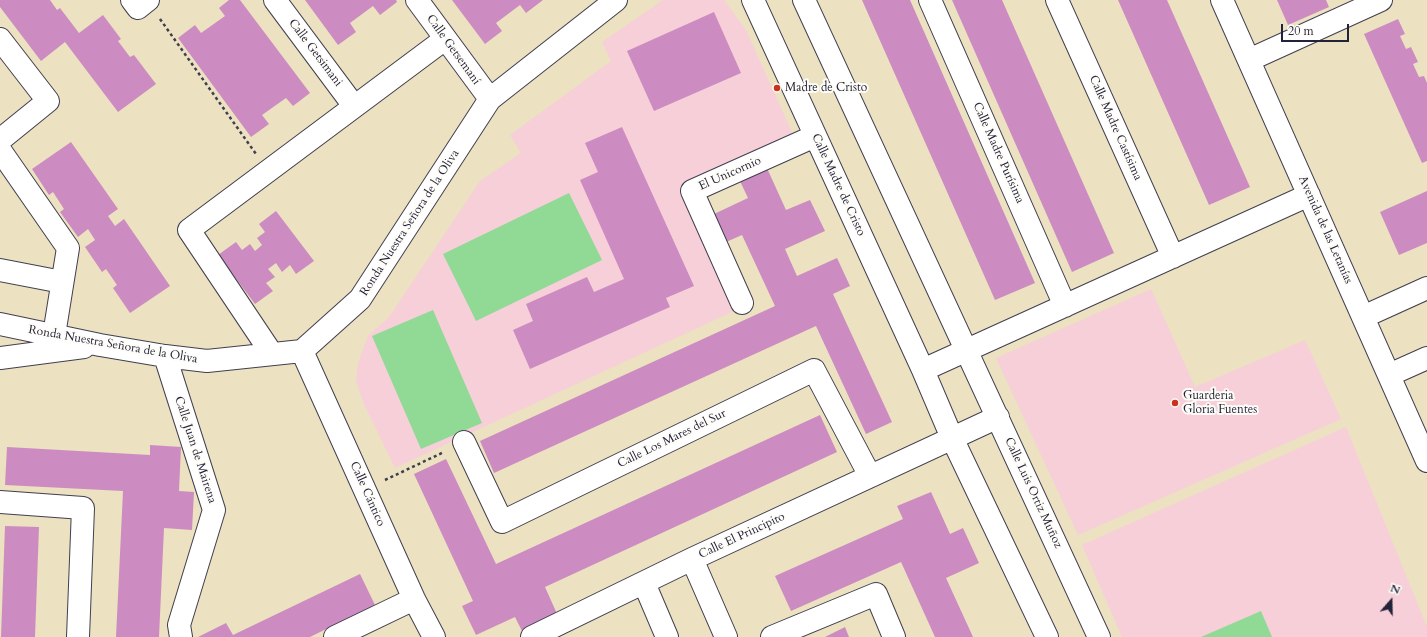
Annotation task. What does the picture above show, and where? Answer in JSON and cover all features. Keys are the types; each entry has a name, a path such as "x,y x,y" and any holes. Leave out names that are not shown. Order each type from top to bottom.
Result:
{"street":[{"name":"Calle Getsimani","path":"275,0 354,106"},
{"name":"Calle Getsemaní","path":"417,0 490,100"},
{"name":"Ronda Nuestra Señora de la Oliva","path":"0,324 100,345 165,356 207,361 302,351 360,299 490,100 616,0"},
{"name":"Calle Madre de Cristo","path":"753,0 923,370"},
{"path":"804,0 967,350"},
{"name":"Calle Madre Purísima","path":"930,0 1065,306"},
{"name":"Calle Madre Castísima","path":"1057,0 1173,256"},
{"name":"Avenida de las Letanías","path":"1222,0 1389,375 1426,454"},
{"path":"1249,60 1355,6 1381,0"},
{"path":"0,39 6,61 48,101 0,140"},
{"path":"272,354 188,230 445,39"},
{"name":"El Unicornio","path":"742,303 692,191 815,136"},
{"path":"0,150 68,248 54,335"},
{"path":"1047,637 952,438 923,370 1309,195"},
{"path":"0,270 62,282"},
{"path":"1363,317 1427,288"},
{"path":"0,358 100,345"},
{"name":"Calle Luis Ortiz Muñoz","path":"967,350 1099,637"},
{"name":"Calle Cántico","path":"302,351 414,599 434,637"},
{"name":"Calle Juan de Mairena","path":"165,356 214,510 179,625 181,637"},
{"path":"1389,375 1427,358"},
{"name":"Calle Los Mares del Sur","path":"464,442 502,522 814,370 870,476"},
{"name":"Calle El Principito","path":"532,637 692,559 998,417"},
{"path":"0,502 84,508 78,637"},
{"path":"692,559 726,637"},
{"path":"644,583 667,637"},
{"path":"772,637 876,594 894,637"},
{"path":"335,637 414,599"}],"path":[{"path":"142,0 268,171"},
{"path":"365,490 464,442"}],"shaded area":[{"path":"663,0 724,0 746,30 795,139 683,188 734,311 395,468 363,402 356,381 358,363 368,336 389,317 480,181 521,153 510,135 611,61 602,42"},
{"name":"Guarderia Gloria Fuentes","path":"1151,289 1195,387 1305,340 1341,419 1078,535 996,358"},
{"path":"1346,427 1427,627 1427,637 1122,637 1082,545"}],"green space":[{"path":"569,193 602,260 476,321 443,254"},
{"path":"433,310 482,423 421,449 372,336"},
{"path":"1261,611 1272,637 1201,637"}],"building":[{"path":"0,0 50,0 57,10 60,8 79,33 103,15 121,39 118,41 130,57 134,55 156,84 118,112 65,42 41,61 0,7"},
{"path":"229,0 240,0 310,93 293,106 286,98 262,115 269,124 251,137 178,38 195,25 201,33 225,16 219,8"},
{"path":"305,0 396,0 397,2 380,15 373,6 350,23 356,32 338,45"},
{"path":"452,0 543,0 526,13 520,5 496,23 502,31 485,44"},
{"path":"862,0 910,0 1035,283 995,300"},
{"path":"952,0 1002,0 1114,253 1072,272"},
{"path":"1118,0 1167,0 1250,187 1209,205"},
{"path":"1277,0 1326,0 1329,7 1288,25"},
{"path":"714,12 741,73 654,111 627,51"},
{"path":"1398,19 1405,34 1400,36 1406,49 1411,47 1418,62 1413,64 1419,77 1424,76 1427,83 1427,161 1422,163 1364,34"},
{"path":"622,127 694,286 666,298 670,307 530,369 513,330 533,321 526,304 587,277 594,292 624,279 580,180 598,172 585,143"},
{"path":"71,142 118,209 108,216 115,226 124,219 170,286 130,313 113,288 117,285 106,269 102,272 85,247 95,240 88,229 78,237 60,212 64,209 53,192 49,195 32,169"},
{"path":"766,166 786,210 810,200 825,231 785,249 797,276 837,258 850,286 833,294 892,422 866,434 816,326 494,473 480,441 775,306 742,235 726,242 714,214 748,198 739,179"},
{"path":"1427,191 1427,243 1399,255 1380,212"},
{"path":"276,211 314,261 296,274 290,265 282,272 276,263 268,269 275,277 266,283 273,291 255,304 218,255 236,242 242,250 250,244 255,251 262,245 257,238 265,232 259,224"},
{"path":"820,415 837,452 545,587 558,616 523,633 515,617 476,635 462,606 473,601 414,474 446,459 496,564"},
{"path":"150,445 181,447 179,491 194,492 192,530 164,528 159,637 116,637 123,491 5,485 7,447 150,455"},
{"path":"931,492 950,534 963,528 979,563 946,578 973,637 935,637 901,562 791,611 775,576 903,519 897,506"},
{"path":"5,526 39,527 35,637 1,637"},
{"path":"360,574 375,605 310,637 198,637 226,623 233,635"},
{"path":"845,627 849,637 825,637"}],"place":[{"name":"Madre de Cristo","path":"777,88"},
{"name":"Guarderia Gloria Fuentes","path":"1175,403"}]}
